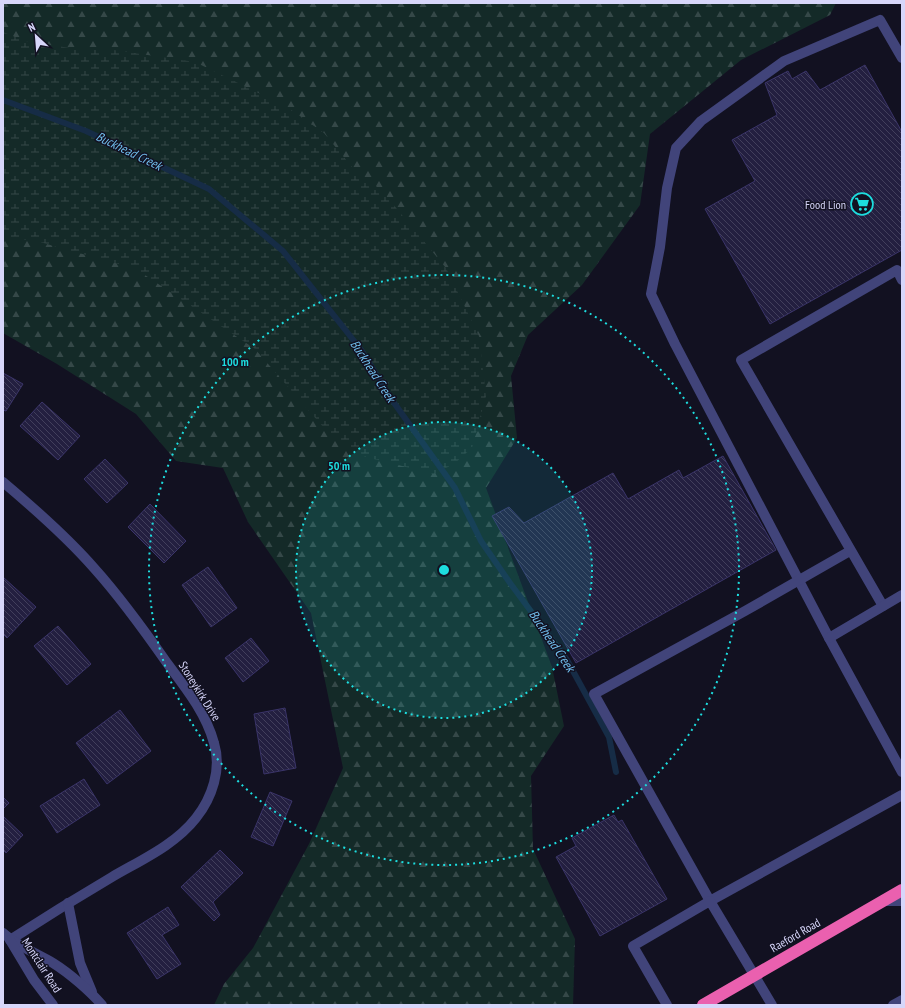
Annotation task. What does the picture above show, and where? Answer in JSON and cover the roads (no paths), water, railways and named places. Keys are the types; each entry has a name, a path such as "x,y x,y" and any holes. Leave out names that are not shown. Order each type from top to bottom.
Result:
{"highway":[{"name":"Raeford Road","path":"703,1005 902,890"}],"street":[{"path":"902,58 880,20 784,61 701,121 676,148 667,188 660,246 651,294 675,344 829,638 902,772"},
{"path":"883,606 741,360 897,270 902,280"},
{"name":"Stoneykirk Drive","path":"3,482 46,519 89,562 128,609 206,720 215,744 216,771 214,784 204,808 195,820 174,841 68,903 7,936"},
{"path":"772,1005 710,901 594,694 850,551"},
{"path":"829,638 902,595"},
{"path":"667,1005 633,946 710,901 902,795"},
{"path":"883,901 902,901"},
{"path":"68,903 80,963 93,994"},
{"name":"Montclair Road","path":"7,936 54,964 93,994 102,1005"},
{"name":"Montclair Road","path":"7,936 34,980 53,1005"},
{"path":"893,1005 902,1000"}],"waterway":[{"name":"Buckhead Creek","path":"3,100 86,131 209,189 283,251 362,351 392,400 455,488 481,541 567,660 609,737 616,772"}],"place":[{"name":"Food Lion","path":"862,204"}]}
